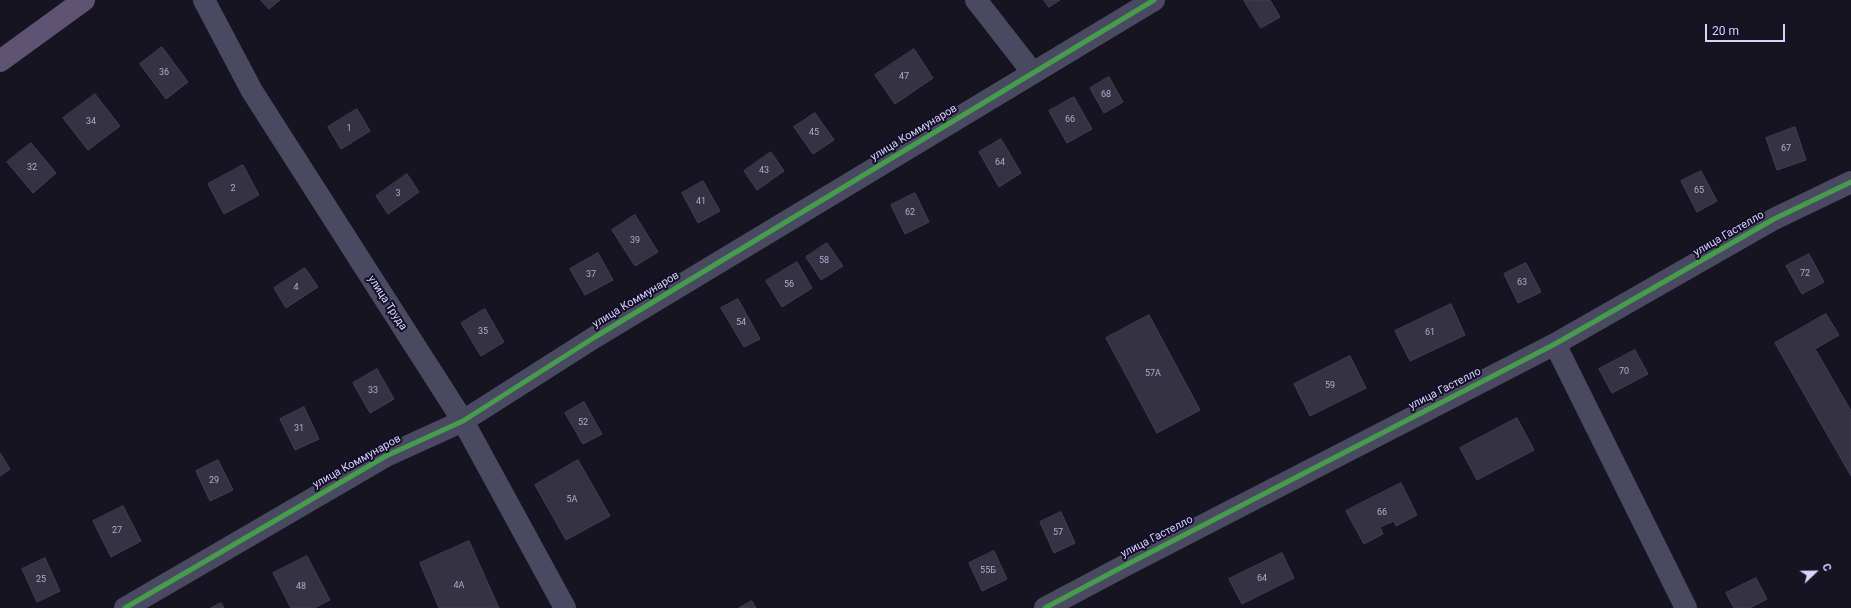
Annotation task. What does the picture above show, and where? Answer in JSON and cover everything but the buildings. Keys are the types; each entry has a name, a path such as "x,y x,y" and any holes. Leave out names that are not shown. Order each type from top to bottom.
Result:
{"main road":[{"path":"0,61 84,0"}],"street":[{"name":"улица Труда","path":"204,0 252,91 463,421 565,608"},
{"path":"976,0 1033,73"},
{"name":"улица Коммунаров","path":"125,608 386,456 463,421 602,333 1154,0"},
{"name":"улица Гастелло","path":"1045,608 1138,558 1556,344 1774,219 1851,182"},
{"path":"1556,344 1686,608"}],"cycle path":[{"path":"125,608 386,456 463,421 595,337 1154,0"},
{"path":"1045,608 1555,344 1774,219 1851,182"}]}
